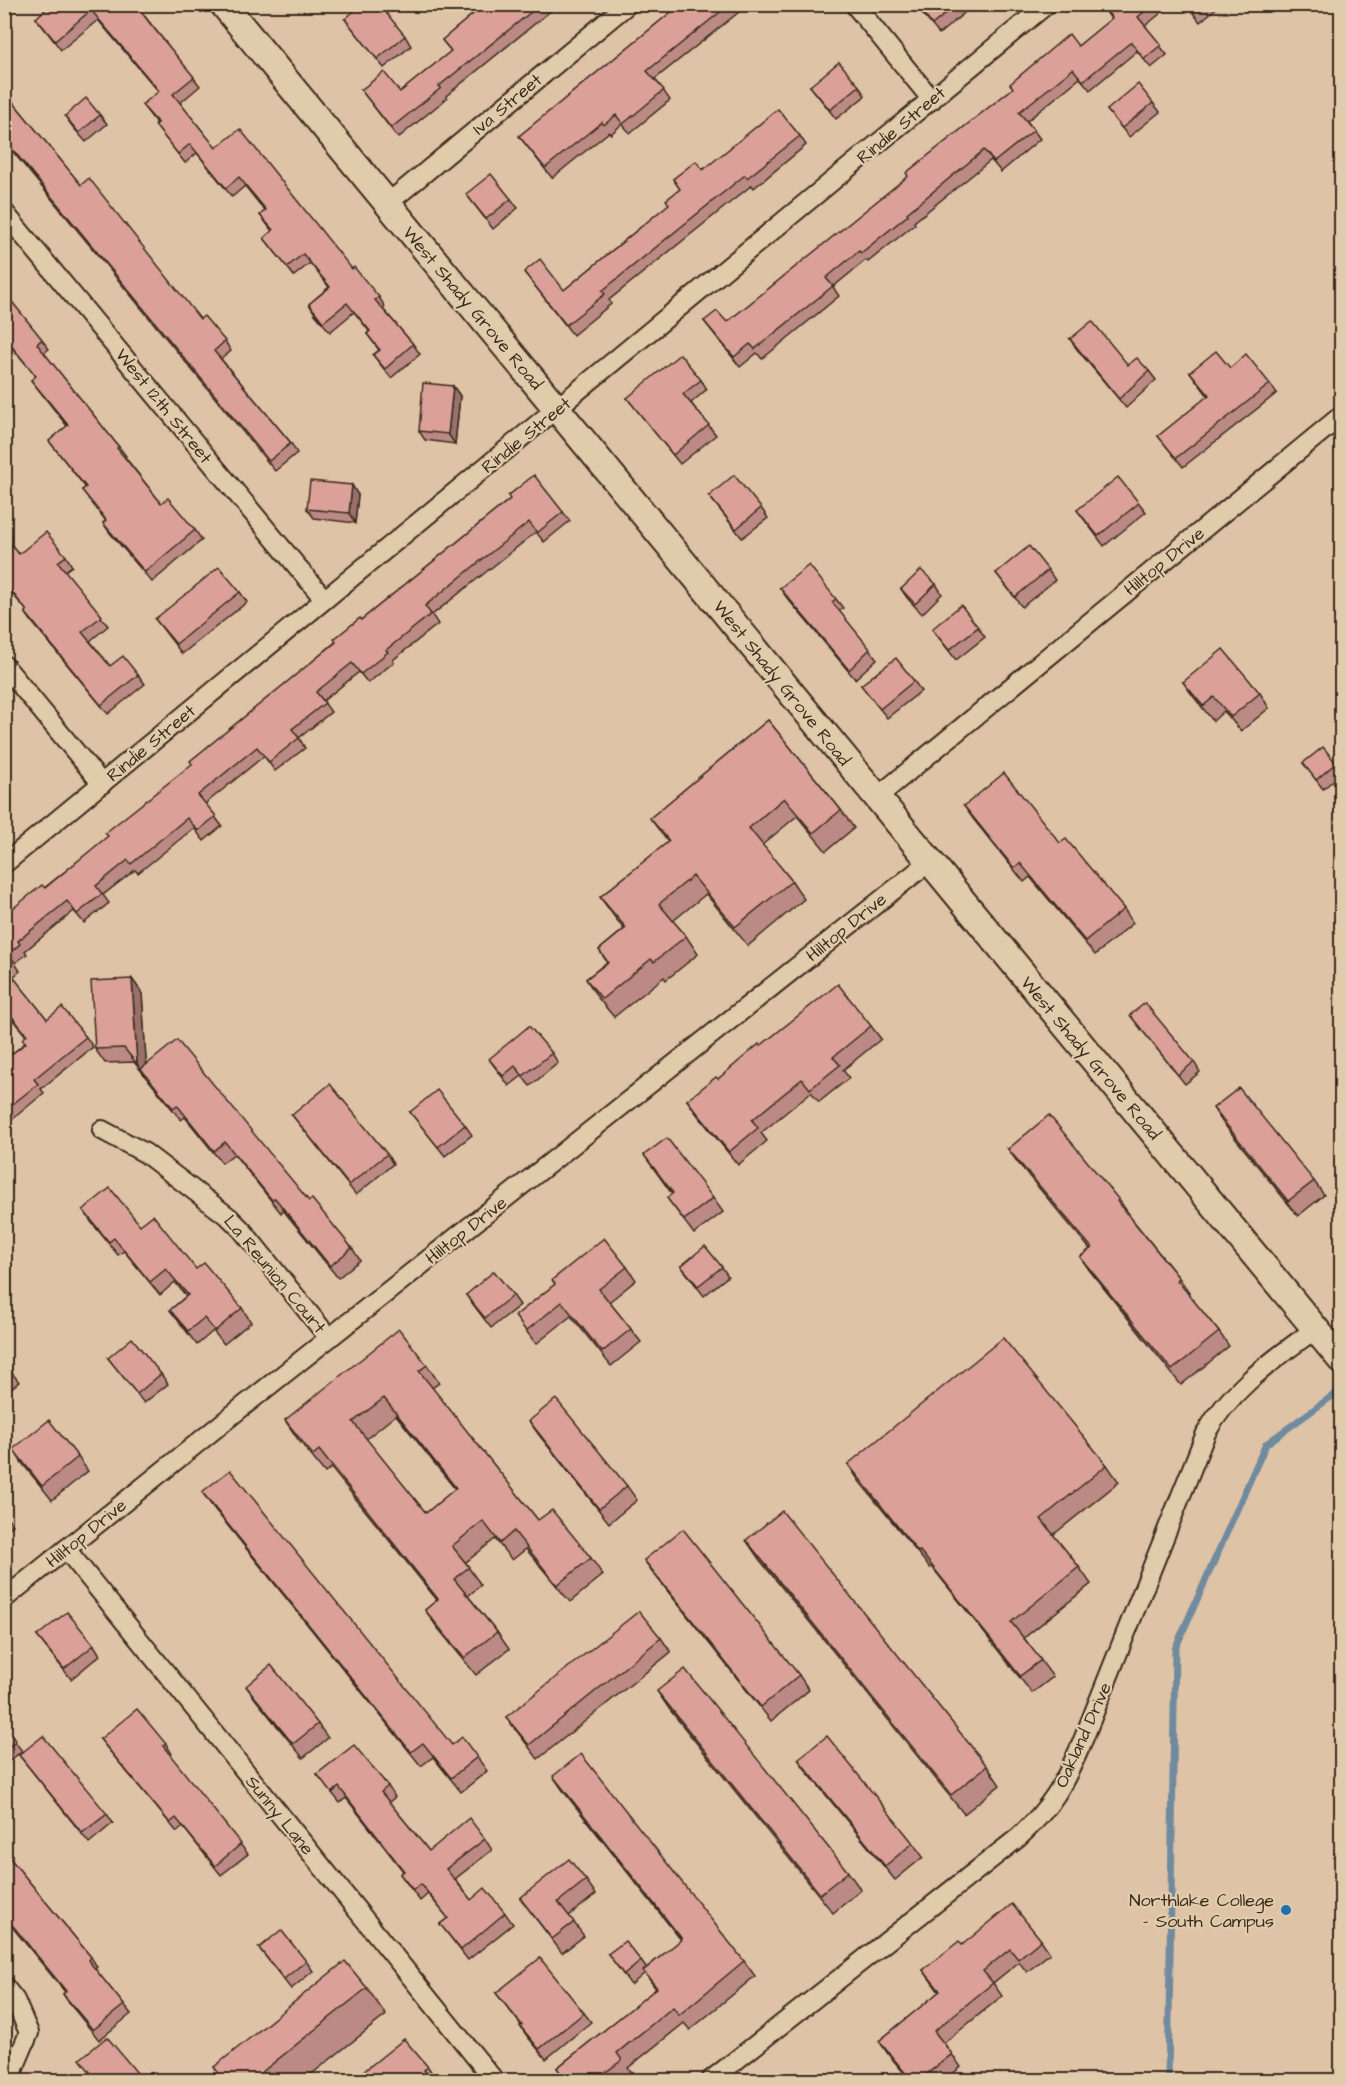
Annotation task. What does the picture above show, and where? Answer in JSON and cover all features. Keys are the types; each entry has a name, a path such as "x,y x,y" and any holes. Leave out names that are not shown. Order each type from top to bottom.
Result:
{"main road":[{"name":"West Shady Grove Road","path":"223,4 1340,1359"}],"street":[{"name":"Iva Street","path":"387,204 628,4"},
{"path":"854,4 932,99"},
{"name":"Rindie Street","path":"4,864 1047,4"},
{"name":"West 12th Street","path":"4,212 324,599"},
{"name":"Hilltop Drive","path":"876,798 1341,416"},
{"path":"4,665 102,784"},
{"name":"Hilltop Drive","path":"4,1599 929,862"},
{"name":"La Reunion Court","path":"102,1130 145,1153 230,1218 329,1338"},
{"name":"Oakland Drive","path":"711,2080 1019,1837 1046,1810 1066,1779 1081,1745 1206,1433 1216,1415 1238,1391 1315,1329"},
{"name":"Sunny Lane","path":"66,1549 494,2080"},
{"path":"4,1986 15,2000 29,2032 9,2080"}],"building":[{"path":"51,4 135,4 194,77 173,94 216,148 240,129 352,269 354,267 379,297 375,300 413,344 385,369 373,355 380,350 367,334 370,331 347,303 323,322 309,304 330,287 303,254 287,267 264,238 273,230 260,215 266,210 239,177 226,188 190,144 178,154 155,125 158,123 142,105 159,91 91,10 55,41 36,18"},
{"path":"362,4 379,4 405,36 377,59 345,19"},
{"path":"485,4 541,4 391,128 361,90 384,72 400,92 451,51 442,40"},
{"path":"681,4 730,4 647,71 664,90 623,124 616,115 604,125 602,122 545,168 519,136"},
{"path":"916,4 957,4 932,25"},
{"path":"1106,4 1153,4 1138,17 1161,45 1144,59 1131,42 1083,81 1073,69 1019,112 1034,130 994,162 984,150 907,213 908,215 826,278 833,286 755,349 750,344 734,357 704,321 717,311 727,322 908,176 906,173 1013,88 1010,84 1069,34 1078,46 1112,18 1103,7"},
{"path":"1187,4 1203,4 1193,12"},
{"path":"839,62 859,86 830,110 810,86"},
{"path":"1138,84 1153,103 1122,128 1107,110"},
{"path":"4,91 81,185 89,178 200,319 204,316 225,341 214,351 291,443 269,461 4,139"},
{"path":"86,98 100,115 79,133 65,116"},
{"path":"778,109 800,136 747,178 745,175 602,291 605,294 566,325 524,272 540,259 564,290 669,204 666,200 680,189 673,179 696,161 703,170"},
{"path":"491,174 511,199 486,219 466,194"},
{"path":"4,292 42,339 37,344 161,503 168,498 195,530 145,572 103,523 106,520 82,490 86,487 49,441 68,425 31,380 36,376 4,337"},
{"path":"1092,321 1128,365 1137,358 1149,371 1119,399 1070,339"},
{"path":"1216,351 1230,368 1246,354 1270,384 1176,458 1158,436 1209,395 1190,372"},
{"path":"680,354 701,380 683,394 709,425 673,455 627,398"},
{"path":"423,383 453,386 448,434 419,431"},
{"path":"534,475 563,512 537,533 529,522 479,562 425,606 431,614 386,650 388,652 361,674 352,663 316,692 325,703 292,729 299,738 269,762 257,747 198,795 216,816 198,831 187,818 131,864 128,860 96,886 102,894 77,914 67,901 18,941 20,944 8,954 14,961 6,968 47,1019 62,1007 86,1037 34,1079 38,1084 4,1111 4,1060 26,1043 22,1039 27,1035 4,1007 4,920 9,917 6,914 42,885 45,888 108,836 105,833 192,764 190,761 336,642 334,639 360,618 361,620 510,499 508,496"},
{"path":"734,475 761,508 736,529 709,496"},
{"path":"1118,477 1139,503 1098,536 1077,510"},
{"path":"310,481 352,485 349,513 307,509"},
{"path":"46,532 66,556 58,562 102,616 82,632 110,666 123,656 138,675 101,705 25,612 27,611 4,582 4,536 19,554"},
{"path":"1029,546 1048,570 1015,597 996,573"},
{"path":"809,565 836,599 832,602 870,649 849,670 780,588"},
{"path":"219,567 240,592 176,644 155,619"},
{"path":"921,570 936,584 915,604 901,589"},
{"path":"961,605 978,627 949,650 932,629"},
{"path":"1223,649 1260,693 1231,717 1214,697 1203,706 1183,682"},
{"path":"896,658 914,681 880,709 861,685"},
{"path":"768,720 841,810 813,833 784,798 749,828 792,881 735,927 693,876 659,904 686,936 654,962 651,959 602,999 586,979 608,962 599,950 626,928 600,897 669,841 650,818"},
{"path":"1323,747 1336,763 1316,780 1303,763"},
{"path":"1004,773 1060,843 1066,839 1124,909 1085,941 1020,863 1014,868 964,806"},
{"path":"132,979 137,1064 124,1048 95,1049 91,981"},
{"path":"838,984 871,1026 833,1057 840,1065 810,1089 802,1079 752,1120 758,1128 729,1152 687,1100 716,1077 718,1079 759,1044 760,1046"},
{"path":"1145,1003 1194,1062 1178,1075 1130,1015"},
{"path":"529,1026 552,1053 523,1076 515,1066 503,1076 489,1059"},
{"path":"177,1040 309,1201 312,1199 352,1248 330,1266 275,1198 272,1200 225,1142 214,1151 177,1105 173,1108 141,1069"},
{"path":"330,1084 387,1154 349,1185 292,1115"},
{"path":"1239,1088 1314,1181 1288,1201 1213,1108"},
{"path":"437,1090 465,1125 438,1147 410,1112"},
{"path":"1049,1115 1119,1200 1117,1201 1219,1332 1172,1370 1080,1257 1092,1248 1008,1149"},
{"path":"667,1138 713,1198 684,1220 667,1198 673,1193 644,1155"},
{"path":"110,1188 140,1225 153,1215 196,1269 204,1263 242,1308 215,1331 204,1318 188,1331 170,1310 188,1295 166,1269 150,1282 114,1238 109,1242 83,1210"},
{"path":"604,1238 627,1267 599,1289 631,1329 602,1352 562,1302 526,1331 515,1316 555,1284 552,1280"},
{"path":"705,1246 722,1267 698,1286 681,1266"},
{"path":"494,1271 513,1295 485,1318 466,1295"},
{"path":"399,1329 427,1365 419,1371 538,1520 552,1510 591,1558 557,1585 514,1531 500,1543 483,1521 452,1546 469,1567 454,1579 497,1632 464,1658 425,1610 438,1599 319,1450 313,1455 285,1420","holes":["384,1398 456,1488 426,1513 353,1422"]},
{"path":"132,1338 161,1374 137,1394 108,1358"},
{"path":"1003,1338 1107,1465 1041,1519 1079,1567 1011,1622 1041,1660 1020,1676 848,1464"},
{"path":"556,1399 627,1486 599,1509 529,1421"},
{"path":"49,1420 78,1457 42,1486 13,1449"},
{"path":"230,1470 452,1745 462,1737 477,1757 451,1778 423,1743 411,1752 202,1492"},
{"path":"782,1511 987,1766 951,1795 746,1540"},
{"path":"683,1529 799,1675 761,1707 644,1560"},
{"path":"639,1611 661,1638 529,1745 506,1717"},
{"path":"67,1612 94,1645 64,1669 37,1636"},
{"path":"271,1665 318,1724 293,1744 246,1686"},
{"path":"685,1669 848,1872 820,1894 657,1691"},
{"path":"137,1709 166,1744 163,1746 241,1844 215,1866 176,1818 170,1823 100,1739"},
{"path":"4,1727 16,1741 4,1750"},
{"path":"43,1736 107,1814 82,1833 19,1755"},
{"path":"827,1736 913,1843 885,1866 798,1759"},
{"path":"354,1745 388,1786 381,1792 429,1851 469,1818 485,1839 446,1869 471,1900 485,1888 505,1913 461,1950 440,1924 448,1918 421,1884 413,1890 400,1874 404,1871 339,1787 332,1793 317,1774"},
{"path":"581,1754 744,1961 679,2015 673,2007 617,2053 622,2060 595,2080 566,2080 557,2068 657,1988 643,1971 682,1939 553,1776"},
{"path":"4,1851 91,1957 88,1960 124,2005 93,2030 63,1994 66,1991 4,1915"},
{"path":"569,1859 586,1880 558,1902 574,1922 552,1939 520,1898"},
{"path":"1012,1904 1041,1940 1018,1959 1010,1949 983,1971 993,1983 934,2031 952,2054 919,2080 911,2080 879,2041 940,1991 923,1970 959,1941 962,1945"},
{"path":"281,1930 306,1961 284,1979 259,1948"},
{"path":"625,1941 641,1961 624,1975 608,1954"},
{"path":"540,1958 584,2013 539,2049 496,1993"},
{"path":"345,1961 367,1988 252,2080 224,2080 214,2067"},
{"path":"107,2037 143,2080 90,2080 94,2077 80,2059"},
{"path":"404,2039 428,2067 424,2070 432,2080 353,2080"}],"waterway":[{"path":"1168,2080 1175,1649 1266,1444 1342,1389"}],"place":[{"name":"Northlake College - South Campus","path":"1286,1910"}]}
